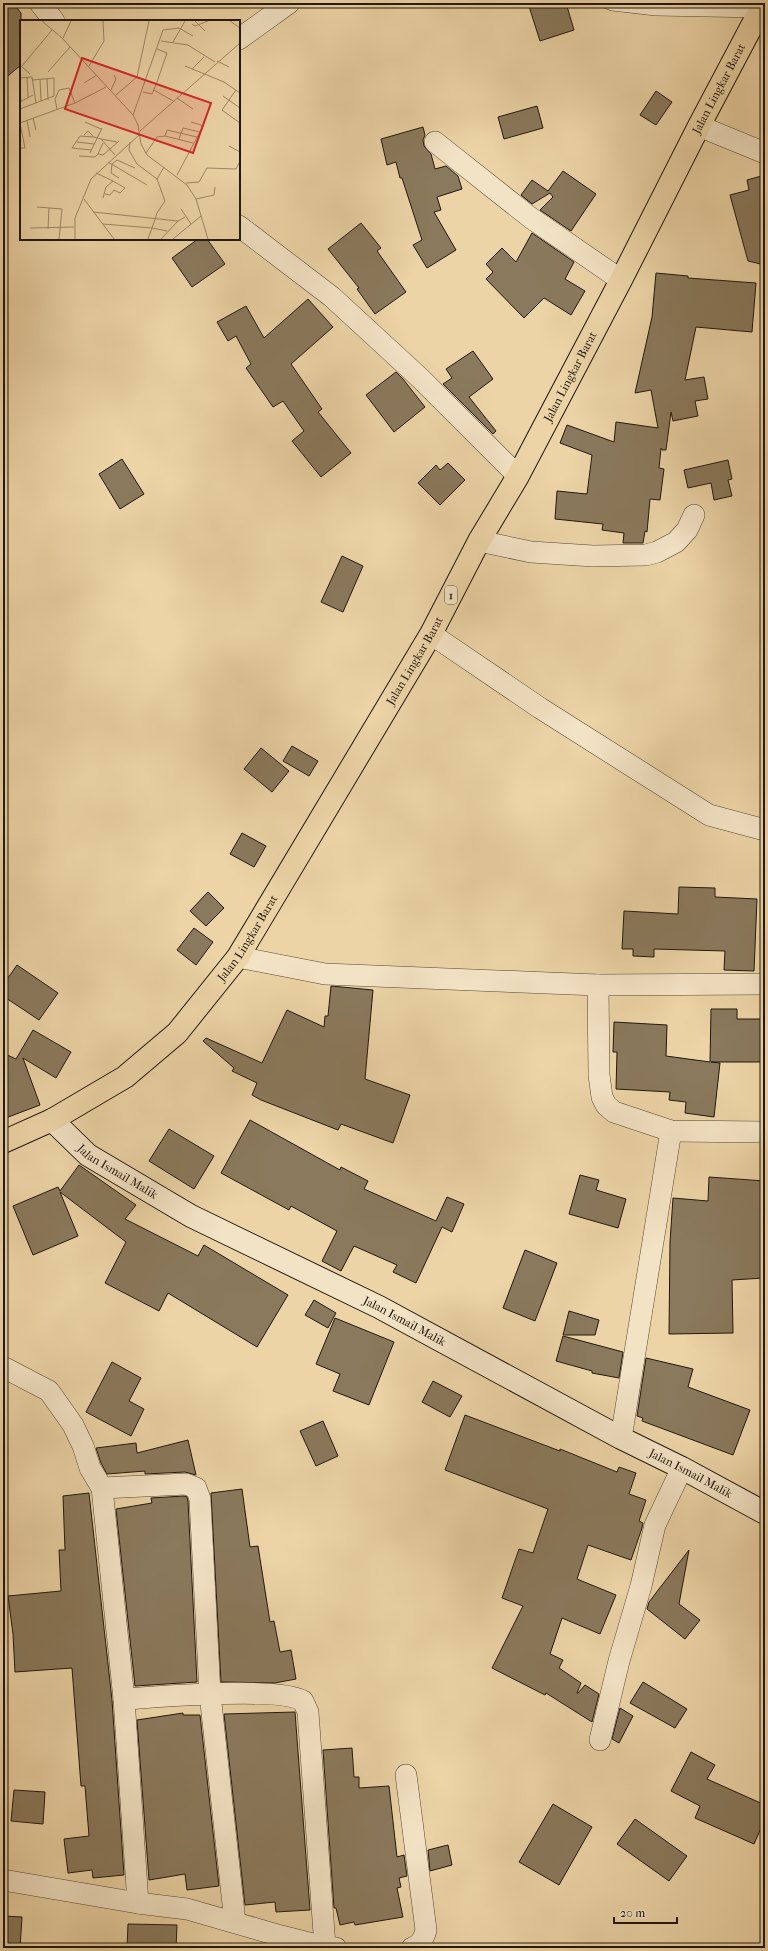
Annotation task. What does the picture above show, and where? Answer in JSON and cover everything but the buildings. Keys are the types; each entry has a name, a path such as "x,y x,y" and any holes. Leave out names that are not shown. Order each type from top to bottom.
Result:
{"highway":[{"name":"Jalan Lingkar Barat","path":"6,1137 52,1120 125,1077 177,1033 238,957 431,634 479,541 518,476 622,280 699,126 762,8"}],"main road":[{"name":"Jalan Ismail Malik","path":"52,1120 88,1155 191,1216 379,1307 621,1438 682,1468 765,1513"}],"street":[{"path":"40,3 53,20"},
{"path":"240,38 289,3"},
{"path":"699,126 765,153"},
{"path":"435,142 531,218 622,280"},
{"path":"240,227 332,297 420,378 518,476"},
{"path":"479,541 531,552 593,556 646,555 658,552 676,542 687,530 694,515"},
{"path":"431,634 540,708 709,815 765,830"},
{"path":"238,957 325,974 598,986 765,984"},
{"path":"598,986 599,1075 602,1097 606,1105 614,1112 671,1130 765,1132"},
{"path":"621,1438 671,1130"},
{"path":"3,1367 49,1391 73,1425 83,1446 90,1468 102,1488 124,1698 138,1903"},
{"path":"600,1740 619,1661 641,1586 655,1525 682,1468"},
{"path":"102,1488 186,1484 196,1488 198,1492 210,1694 235,1922"},
{"path":"3,1880 138,1903 187,1909 331,1948 306,1704 299,1698 284,1694 210,1694 124,1698"},
{"path":"406,1776 426,1930 423,1940 412,1948"}],"lane":[{"path":"607,3 612,5 656,10 762,8"}]}
